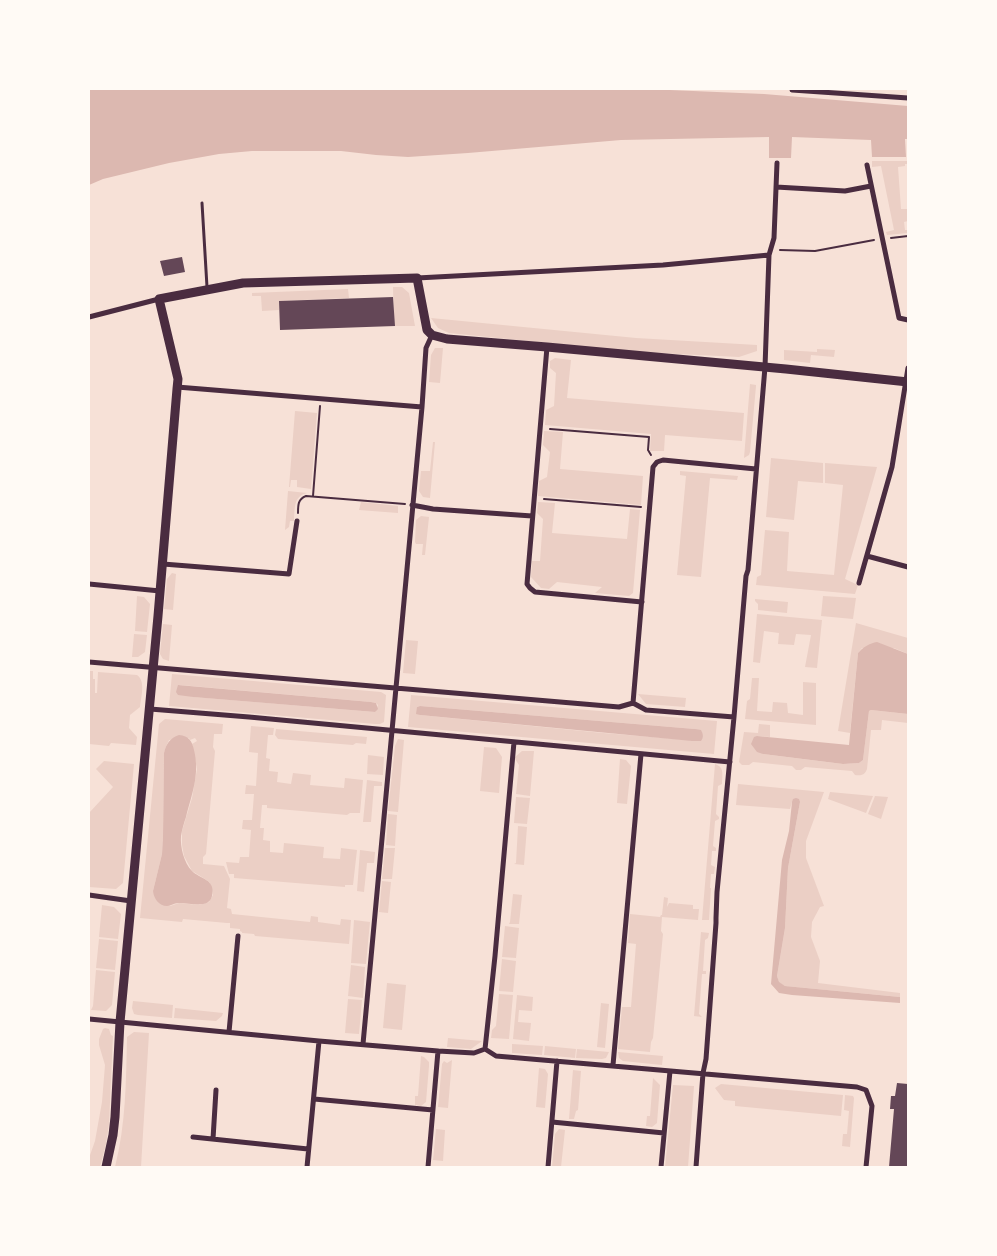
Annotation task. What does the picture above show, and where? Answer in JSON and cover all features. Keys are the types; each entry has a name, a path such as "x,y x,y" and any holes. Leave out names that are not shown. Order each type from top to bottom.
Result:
{"street":[{"path":"792,89 908,98"},
{"path":"696,1167 703,1074 706,1059 716,905 765,367 769,255 774,238 778,163"},
{"path":"867,165 899,318 908,320"},
{"path":"776,187 845,191 872,186"},
{"path":"89,317 159,299 242,283 417,278 663,265 769,255"},
{"path":"417,278 426,330 432,336 447,339 907,381"},
{"path":"106,1167 115,1117 120,1022 178,387 178,379 159,299"},
{"path":"363,1044 426,348 432,336"},
{"path":"547,347 527,584 535,592 642,602"},
{"path":"859,583 892,467 908,368"},
{"path":"178,387 422,407"},
{"path":"633,703 654,467 657,462 664,460 756,469"},
{"path":"412,505 433,509 532,516"},
{"path":"162,564 289,574 297,521"},
{"path":"867,556 908,567"},
{"path":"89,584 160,590"},
{"path":"89,662 620,707 633,703 646,710 734,717"},
{"path":"150,709 730,762"},
{"path":"485,1049 496,956 514,742"},
{"path":"613,1065 641,754"},
{"path":"89,895 131,900"},
{"path":"229,1032 238,936"},
{"path":"89,1019 319,1042 474,1053 485,1049"},
{"path":"307,1167 319,1042"},
{"path":"485,1049 496,1056 857,1087 866,1090 872,1106 866,1167"},
{"path":"428,1167 438,1051"},
{"path":"548,1167 557,1061"},
{"path":"661,1167 670,1071"},
{"path":"213,1139 216,1090"},
{"path":"314,1099 433,1110"},
{"path":"552,1122 664,1133"},
{"path":"193,1137 308,1149"}],"lane":[{"path":"785,89 792,89"},
{"path":"202,203 208,290"}],"path":[{"path":"891,238 908,236"},
{"path":"769,255 778,250 815,251 874,240"},
{"path":"312,496 320,400"},
{"path":"540,428 649,437 648,450 657,462"},
{"path":"297,521 299,502 302,497 306,496 412,505"},
{"path":"534,498 650,508"}],"shaded area":[{"path":"89,89 646,89 764,94 908,106 908,139 905,139 906,157 872,157 871,140 792,137 791,158 769,158 769,137 621,140 408,157 341,151 252,151 219,154 169,163 103,179 89,185"},
{"path":"872,161 908,161 908,164 905,164 905,166 898,167 901,209 908,209 908,221 904,222 905,230 908,230 908,233 887,235 886,232 894,230 881,166 872,167"},
{"path":"393,287 402,287 409,293 415,326 394,326"},
{"path":"348,289 349,298 279,301 279,310 262,311 261,296 252,296 252,293"},
{"path":"431,318 636,338 757,345 757,351 739,357 636,352 449,333 438,328"},
{"path":"435,348 443,348 440,383 429,382 431,355"},
{"path":"817,349 835,350 834,357 811,355 810,363 784,360 784,350 817,352"},
{"path":"555,358 571,360 567,398 744,413 742,441 665,435 664,451 650,451 651,434 545,425 546,410 554,406 556,373 550,368 550,361"},
{"path":"750,384 756,386 750,452 744,458"},
{"path":"295,411 317,413 311,489 297,487 297,480 291,480 289,487"},
{"path":"544,431 563,432 560,469 643,476 641,505 538,496 539,481 547,477 550,452 543,445"},
{"path":"433,442 435,442 430,498 423,497 419,491 421,471 430,471"},
{"path":"771,458 823,463 823,483 798,481 794,520 766,517"},
{"path":"825,463 877,467 845,579 858,585 855,594 756,585 757,577 761,575 765,530 789,532 787,571 834,575 843,485 825,483"},
{"path":"680,471 738,476 737,480 710,478 701,577 677,575 686,476 680,475"},
{"path":"288,491 307,493 297,500 294,521 290,521 289,527 285,530"},
{"path":"361,502 398,506 398,513 359,510"},
{"path":"538,502 555,503 552,533 627,539 630,509 640,510 633,593 629,596 595,593 602,587 557,582 549,589 541,588 531,577 532,561 540,561 543,519 537,513"},
{"path":"421,516 429,517 425,555 422,555 423,544 416,544 415,542 416,520"},
{"path":"172,573 176,574 173,610 164,609 167,579"},
{"path":"137,596 144,597 150,604 147,632 135,631"},
{"path":"823,596 856,598 853,619 821,616"},
{"path":"755,599 788,602 787,613 758,610 758,604"},
{"path":"757,614 822,620 817,668 805,667 811,635 796,634 794,645 778,644 779,633 764,631 760,663 753,662"},
{"path":"856,623 908,638 908,654 894,648 862,648 858,653 850,733 838,731"},
{"path":"163,624 172,625 169,661 163,659 160,654"},
{"path":"134,634 147,635 145,652 138,657 132,657"},
{"path":"406,640 418,641 415,674 403,673"},
{"path":"877,642 908,654 908,714 869,711 863,760 859,763 843,764 757,752 751,744 754,737 757,736 849,745 858,653 866,646"},
{"path":"89,671 93,671 95,693 97,693 98,672 137,675 140,678 142,690 140,707 130,715 129,728 137,737 136,745 111,743 109,746 89,744"},
{"path":"172,674 381,692 386,695 384,722 380,724 169,706","holes":["178,686 371,702 378,705 375,712 194,697 179,695"]},
{"path":"752,678 759,678 757,711 772,712 773,702 787,703 788,713 803,715 803,682 816,683 816,725 745,719 747,701 750,699"},
{"path":"178,685 371,702 376,703 378,709 375,712 193,697 178,695 176,692"},
{"path":"638,694 686,698 685,707 646,704"},
{"path":"411,695 717,721 714,754 408,727","holes":["417,707 695,729 701,741 420,715"]},
{"path":"417,707 695,729 701,730 703,737 701,741 692,741 420,715 416,714"},
{"path":"869,711 908,714 908,723 882,720 881,730 871,730 867,769 862,775 855,775 852,771 805,767 801,770 796,770 792,766 753,762 749,765 742,765 739,762 744,732 758,733 759,724 770,725 770,737 757,736 763,754 843,764 859,763 863,760"},
{"path":"165,719 223,724 222,734 214,734 213,747 215,751 206,854 203,857 203,864 224,866 230,879 227,908 231,909 232,914 310,922 311,916 318,917 318,922 340,925 341,919 351,920 349,944 255,936 254,934 242,933 240,929 230,928 230,923 183,919 182,922 140,918 159,724","holes":["189,738 190,740 195,738 197,741 192,744 197,769 192,798 182,831 182,845 184,856 192,871 209,882 213,895 209,902 199,905 179,903 170,906 153,891 162,854 164,753 169,740"]},
{"path":"251,726 274,728 273,735 268,735 266,758 270,759 269,771 278,772 277,782 291,784 293,773 311,775 310,785 344,788 345,778 363,780 360,813 350,813 347,815 267,808 267,805 262,805 260,828 264,828 263,840 270,841 270,852 283,853 284,843 324,847 323,858 340,859 341,848 357,850 353,885 345,885 345,887 234,878 234,874 229,874 226,862 239,863 240,857 249,857 251,830 242,829 243,820 252,820 254,794 245,794 246,785 256,786 258,753 249,752"},
{"path":"276,729 367,737 366,744 356,743 353,745 278,739 275,735"},
{"path":"179,735 185,736 191,742 196,759 196,776 193,792 181,833 182,850 189,868 210,883 213,890 212,896 207,903 178,903 167,906 157,902 153,891 162,854 164,753 169,742"},
{"path":"398,739 404,740 398,812 388,811 395,746"},
{"path":"484,747 496,748 502,757 499,793 480,791"},
{"path":"522,751 534,751 530,796 516,794 519,765 515,757"},
{"path":"368,755 384,757 383,775 367,774"},
{"path":"620,759 626,760 631,766 627,804 617,803"},
{"path":"104,761 134,764 123,883 116,889 89,887 89,813 113,787 96,769"},
{"path":"715,764 722,770 722,784 718,786 716,814 719,819 715,821 713,846 716,848 716,851 712,851 711,865 715,867 714,874 711,874 709,920 702,920"},
{"path":"367,780 382,782 382,786 374,786 371,822 363,822"},
{"path":"738,784 824,792 806,841 806,858 824,906 820,907 812,922 811,937 820,961 818,983 900,993 900,997 785,986 779,983 777,976 785,928 788,868 800,802 792,802 790,809 736,805"},
{"path":"830,792 873,796 866,813 828,799"},
{"path":"875,796 888,797 881,819 868,814"},
{"path":"516,797 530,798 527,824 514,823"},
{"path":"796,798 800,802 788,868 785,928 777,976 779,982 785,986 900,997 900,1003 792,995 779,993 771,984 782,860 789,831 792,802"},
{"path":"388,814 397,815 395,846 386,845"},
{"path":"518,826 527,827 524,865 514,864 516,863"},
{"path":"385,848 395,848 392,879 382,879"},
{"path":"360,850 375,852 374,863 367,863 364,892 357,891"},
{"path":"382,881 391,882 388,913 379,912"},
{"path":"513,894 522,895 519,924 509,924"},
{"path":"664,897 668,898 667,907 669,903 693,905 693,909 699,909 698,920 662,917 661,931 663,934 650,1052 618,1049 622,1007 631,1007 636,944 628,943 630,914 660,917 662,915"},
{"path":"102,905 114,907 121,914 118,939 99,937"},
{"path":"354,920 370,922 366,964 351,963"},
{"path":"505,926 519,928 516,958 502,957"},
{"path":"701,932 709,933 708,938 705,940 703,971 706,971 706,974 702,974 699,1014 702,1017 694,1016"},
{"path":"99,939 118,941 115,970 96,968"},
{"path":"502,959 516,961 513,992 499,991"},
{"path":"351,965 365,967 363,998 348,996"},
{"path":"96,970 115,972 112,1005 106,1011 91,1010"},
{"path":"387,983 406,985 402,1030 383,1028"},
{"path":"499,994 513,995 509,1039 491,1038 492,1030 496,1026"},
{"path":"517,995 533,997 532,1011 519,1010 518,1022 531,1023 529,1041 513,1039"},
{"path":"348,999 362,1000 359,1034 345,1033"},
{"path":"133,1001 173,1005 172,1018 134,1014 132,1008"},
{"path":"601,1003 609,1004 605,1048 597,1047"},
{"path":"175,1008 223,1013 216,1021 174,1018"},
{"path":"105,1028 109,1029 113,1036 109,1124 100,1167 89,1167 89,1158 95,1141 102,1102 105,1065 99,1039"},
{"path":"134,1032 149,1033 141,1167 115,1167 123,1119 127,1037"},
{"path":"448,1038 482,1041 471,1049 447,1047"},
{"path":"512,1044 543,1046 542,1055 512,1053"},
{"path":"545,1046 576,1049 575,1058 544,1055"},
{"path":"577,1049 609,1052 606,1058 602,1059 576,1058"},
{"path":"618,1052 663,1056 662,1065 623,1061 619,1058"},
{"path":"421,1056 429,1062 429,1066 426,1102 421,1106 415,1105 415,1096 418,1096"},
{"path":"452,1060 448,1108 438,1107 442,1064 444,1061 447,1063"},
{"path":"539,1068 545,1069 548,1074 545,1108 536,1107"},
{"path":"573,1070 581,1071 578,1110 574,1119 569,1119"},
{"path":"653,1078 660,1085 657,1123 652,1127 646,1126 647,1116 650,1116"},
{"path":"721,1084 843,1095 841,1116 735,1106 735,1101 724,1100 715,1088"},
{"path":"673,1085 694,1086 688,1167 665,1167"},
{"path":"845,1095 853,1096 854,1098 850,1147 842,1146 843,1134 847,1134 849,1111 844,1110"},
{"path":"436,1129 445,1130 443,1161 433,1160"},
{"path":"559,1129 565,1130 561,1167 552,1167 555,1134"}],"building":[{"path":"182,257 185,272 164,276 160,261"},
{"path":"393,297 395,326 280,330 279,301"},
{"path":"897,1083 908,1084 907,1167 889,1167 894,1109 890,1109 891,1096 895,1096"}]}
